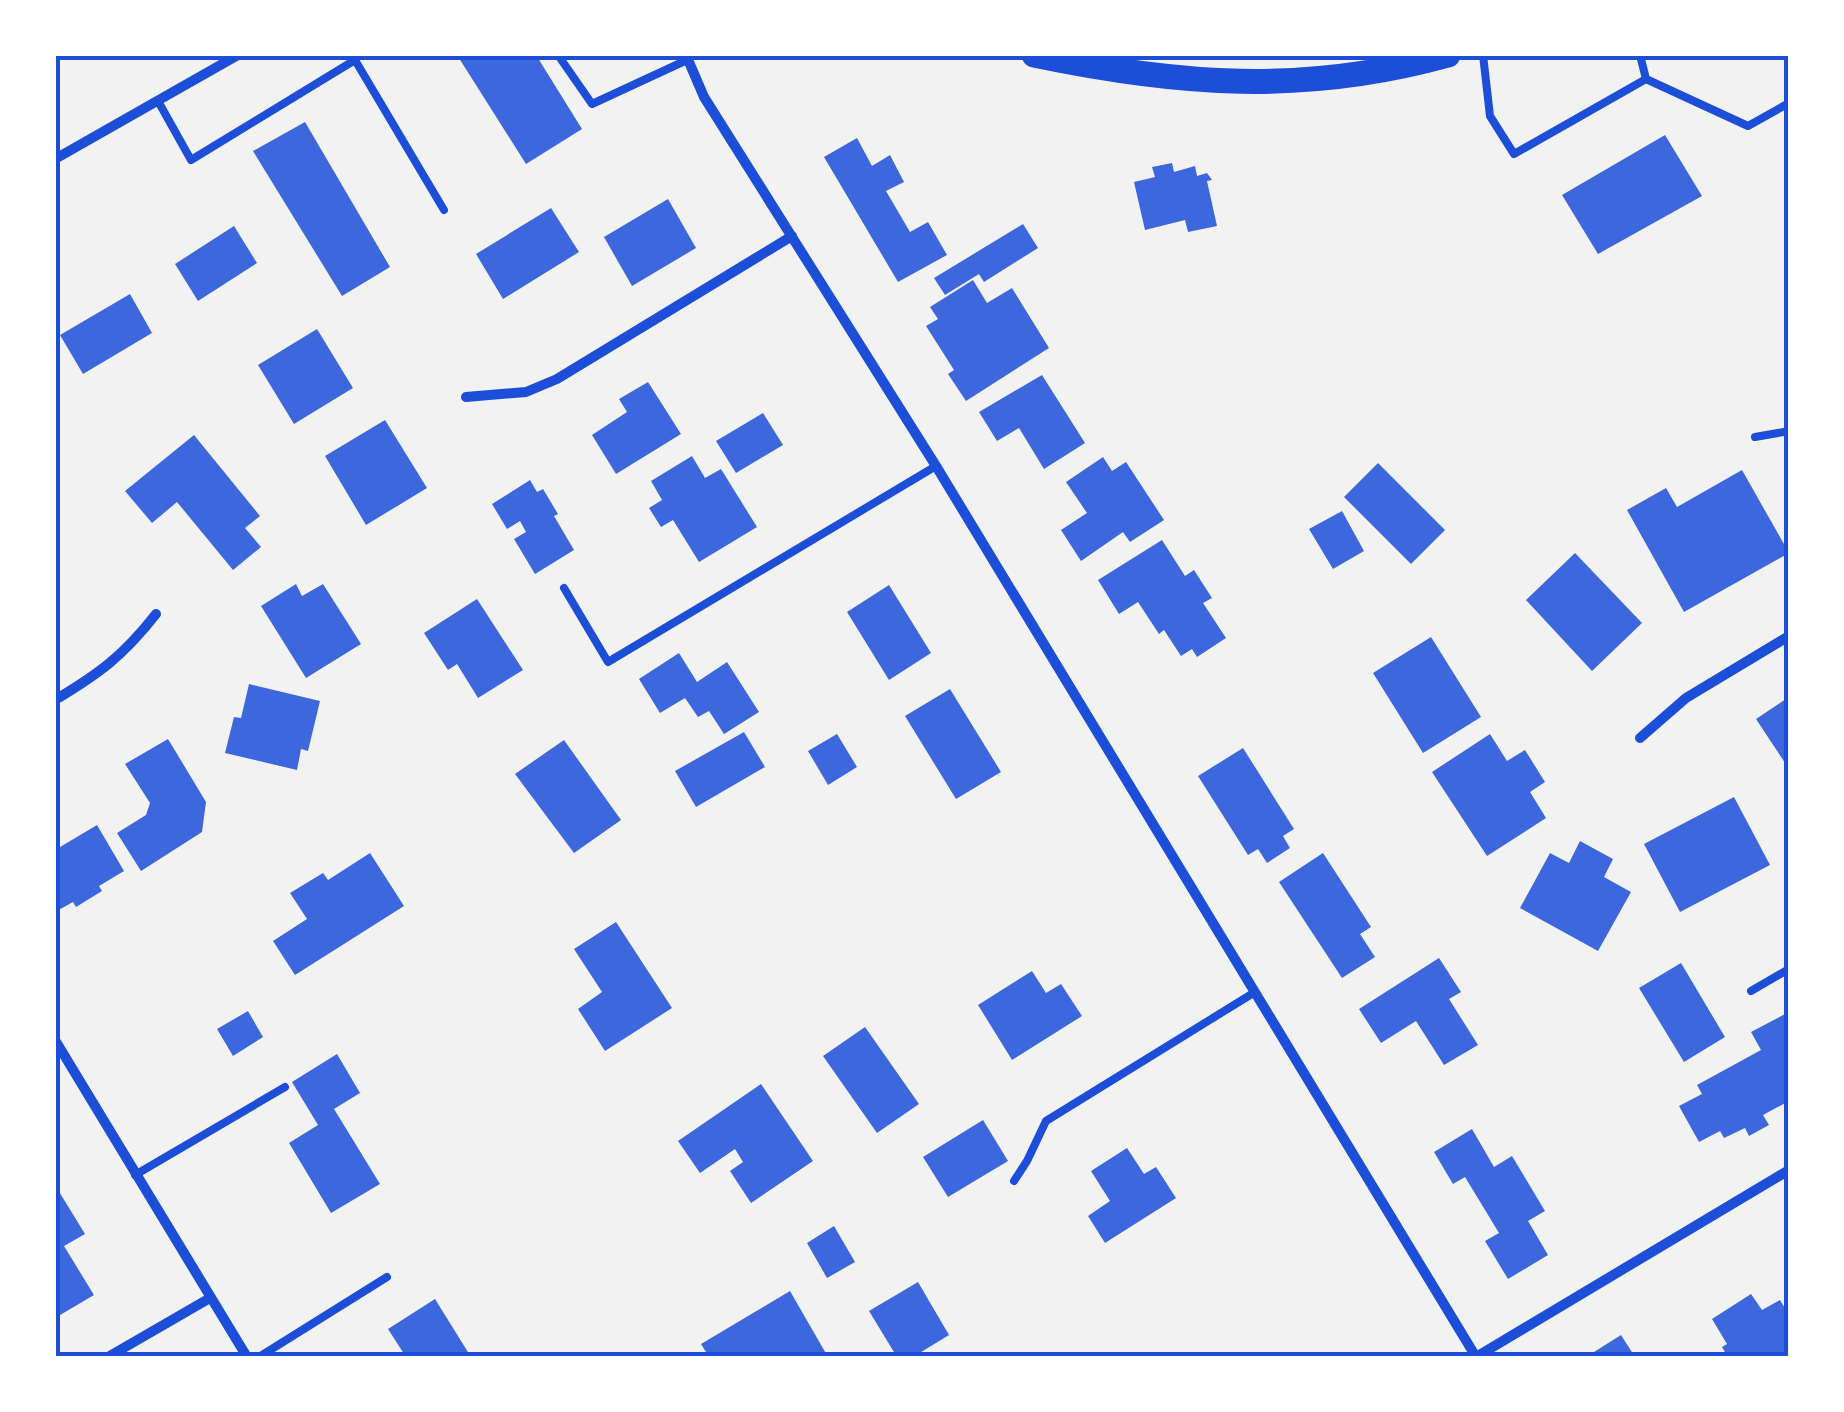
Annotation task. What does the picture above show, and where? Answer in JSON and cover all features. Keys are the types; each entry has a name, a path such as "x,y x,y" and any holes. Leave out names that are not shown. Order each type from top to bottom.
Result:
{"main road":[{"path":"1034,55 1147,77 1264,84 1348,76 1448,55"}],"street":[{"path":"55,159 238,55"},
{"path":"686,57 704,97 936,466 1476,1357 1789,1170"},
{"path":"466,397 526,392 557,379 792,236"},
{"path":"55,700 105,670 156,614"},
{"path":"1640,738 1686,698 1789,636"},
{"path":"55,1040 247,1357"},
{"path":"108,1357 210,1298"}],"lane":[{"path":"558,55 592,104 686,57"},
{"path":"1483,55 1490,116 1514,154 1646,79"},
{"path":"1640,55 1646,79"},
{"path":"158,100 191,160 356,60 444,210"},
{"path":"1646,79 1748,126 1789,103"},
{"path":"1755,437 1789,431"},
{"path":"564,588 608,662 936,466"},
{"path":"1751,991 1789,969"},
{"path":"1014,1181 1046,1121 1255,992"},
{"path":"135,1175 285,1086"},
{"path":"259,1357 386,1277"}],"building":[{"path":"457,55 536,55 582,129 526,164"},
{"path":"305,122 390,267 342,296 253,151"},
{"path":"1665,135 1702,196 1598,254 1562,195"},
{"path":"857,138 872,166 890,155 904,182 886,191 910,232 928,222 947,255 898,282 824,157"},
{"path":"1172,163 1174,172 1195,166 1197,176 1207,173 1212,180 1207,181 1217,226 1188,232 1185,220 1145,230 1134,182 1155,177 1152,167"},
{"path":"668,199 696,248 632,286 604,237"},
{"path":"551,208 579,252 503,299 476,254"},
{"path":"1023,224 1038,248 984,282 979,274 945,295 934,278"},
{"path":"234,226 257,263 198,301 175,264"},
{"path":"973,280 987,303 1012,288 1049,348 966,401 948,374 954,370 926,326 938,319 930,307"},
{"path":"130,294 152,333 83,374 60,335"},
{"path":"317,329 353,388 294,424 258,365"},
{"path":"1042,375 1085,443 1044,469 1019,428 997,441 979,412"},
{"path":"648,382 681,434 616,474 592,435 627,412 619,399"},
{"path":"763,413 783,445 736,473 716,441"},
{"path":"385,420 427,488 366,525 325,456"},
{"path":"194,435 260,516 245,528 261,547 233,570 177,502 152,523 125,491"},
{"path":"692,456 705,478 721,469 757,527 699,562 673,520 661,527 649,508 662,500 651,481"},
{"path":"1103,457 1112,471 1126,462 1164,520 1130,542 1123,532 1081,561 1061,530 1087,513 1066,482"},
{"path":"1378,463 1445,530 1411,564 1344,497"},
{"path":"1742,470 1789,553 1684,612 1627,510 1666,488 1677,507"},
{"path":"530,480 537,492 543,489 574,550 535,574 514,539 526,532 520,521 507,529 492,504"},
{"path":"1342,511 1364,551 1333,569 1309,529"},
{"path":"1162,540 1185,576 1194,570 1212,598 1203,603 1226,638 1197,657 1192,649 1181,656 1164,630 1159,634 1138,602 1119,614 1098,580"},
{"path":"1575,553 1642,623 1592,671 1526,600"},
{"path":"296,584 302,596 323,584 361,644 306,678 261,606"},
{"path":"889,585 931,653 889,680 847,612"},
{"path":"477,599 523,670 478,698 457,664 448,670 424,633"},
{"path":"1431,637 1481,717 1423,753 1373,673"},
{"path":"679,653 697,682 727,662 759,712 724,734 709,711 698,717 685,698 660,713 639,679"},
{"path":"249,684 320,701 308,751 301,749 297,770 225,753 234,717 241,718"},
{"path":"950,689 1001,772 956,799 905,716"},
{"path":"1789,697 1789,769 1756,719"},
{"path":"744,732 765,767 696,807 675,771"},
{"path":"837,734 857,767 828,785 808,751"},
{"path":"1490,734 1507,761 1525,750 1545,782 1530,792 1546,818 1487,856 1432,772"},
{"path":"168,739 206,802 202,832 141,871 117,833 146,815 150,803 125,764"},
{"path":"564,740 621,820 574,853 515,774"},
{"path":"1243,748 1294,829 1283,836 1290,848 1267,863 1258,849 1248,855 1198,776"},
{"path":"1734,797 1770,865 1680,912 1644,844"},
{"path":"97,825 124,871 76,907 73,902 55,912 55,850"},
{"path":"1580,841 1613,859 1604,877 1631,892 1598,951 1520,908 1550,853 1569,863"},
{"path":"370,853 404,906 295,975 273,941 307,919 290,893 323,873 328,880"},
{"path":"1323,853 1371,927 1360,934 1375,957 1342,978 1279,882"},
{"path":"616,922 672,1008 605,1051 578,1009 602,992 574,949"},
{"path":"1439,958 1461,992 1449,999 1478,1045 1444,1065 1416,1021 1381,1043 1359,1009"},
{"path":"1681,963 1725,1037 1684,1062 1639,988"},
{"path":"1032,971 1046,993 1061,984 1082,1016 1012,1060 978,1005"},
{"path":"248,1011 263,1037 233,1056 217,1029"},
{"path":"1789,1012 1789,1101 1763,1115 1769,1125 1749,1136 1745,1128 1724,1138 1720,1131 1699,1142 1679,1106 1702,1094 1697,1085 1761,1050 1751,1032"},
{"path":"865,1027 919,1104 877,1133 823,1056"},
{"path":"337,1054 360,1093 334,1109 380,1184 331,1213 289,1143 318,1125 292,1082"},
{"path":"761,1084 813,1161 751,1203 730,1171 743,1162 735,1149 700,1173 678,1141"},
{"path":"983,1120 1008,1161 948,1197 923,1157"},
{"path":"1472,1129 1494,1167 1512,1156 1545,1211 1528,1221 1548,1255 1508,1279 1485,1241 1499,1233 1465,1177 1453,1184 1434,1152"},
{"path":"1127,1148 1144,1174 1156,1167 1176,1198 1105,1243 1088,1216 1110,1201 1091,1171"},
{"path":"55,1185 85,1234 64,1246 94,1295 55,1318"},
{"path":"834,1226 855,1262 827,1278 807,1243"},
{"path":"918,1282 949,1335 913,1357 897,1357 869,1311"},
{"path":"790,1291 828,1357 709,1357 701,1344"},
{"path":"1751,1294 1762,1310 1780,1300 1789,1315 1789,1354 1784,1357 1728,1357 1722,1347 1727,1344 1712,1319"},
{"path":"435,1299 471,1357 406,1357 388,1329"},
{"path":"1621,1335 1635,1357 1586,1357"}]}
